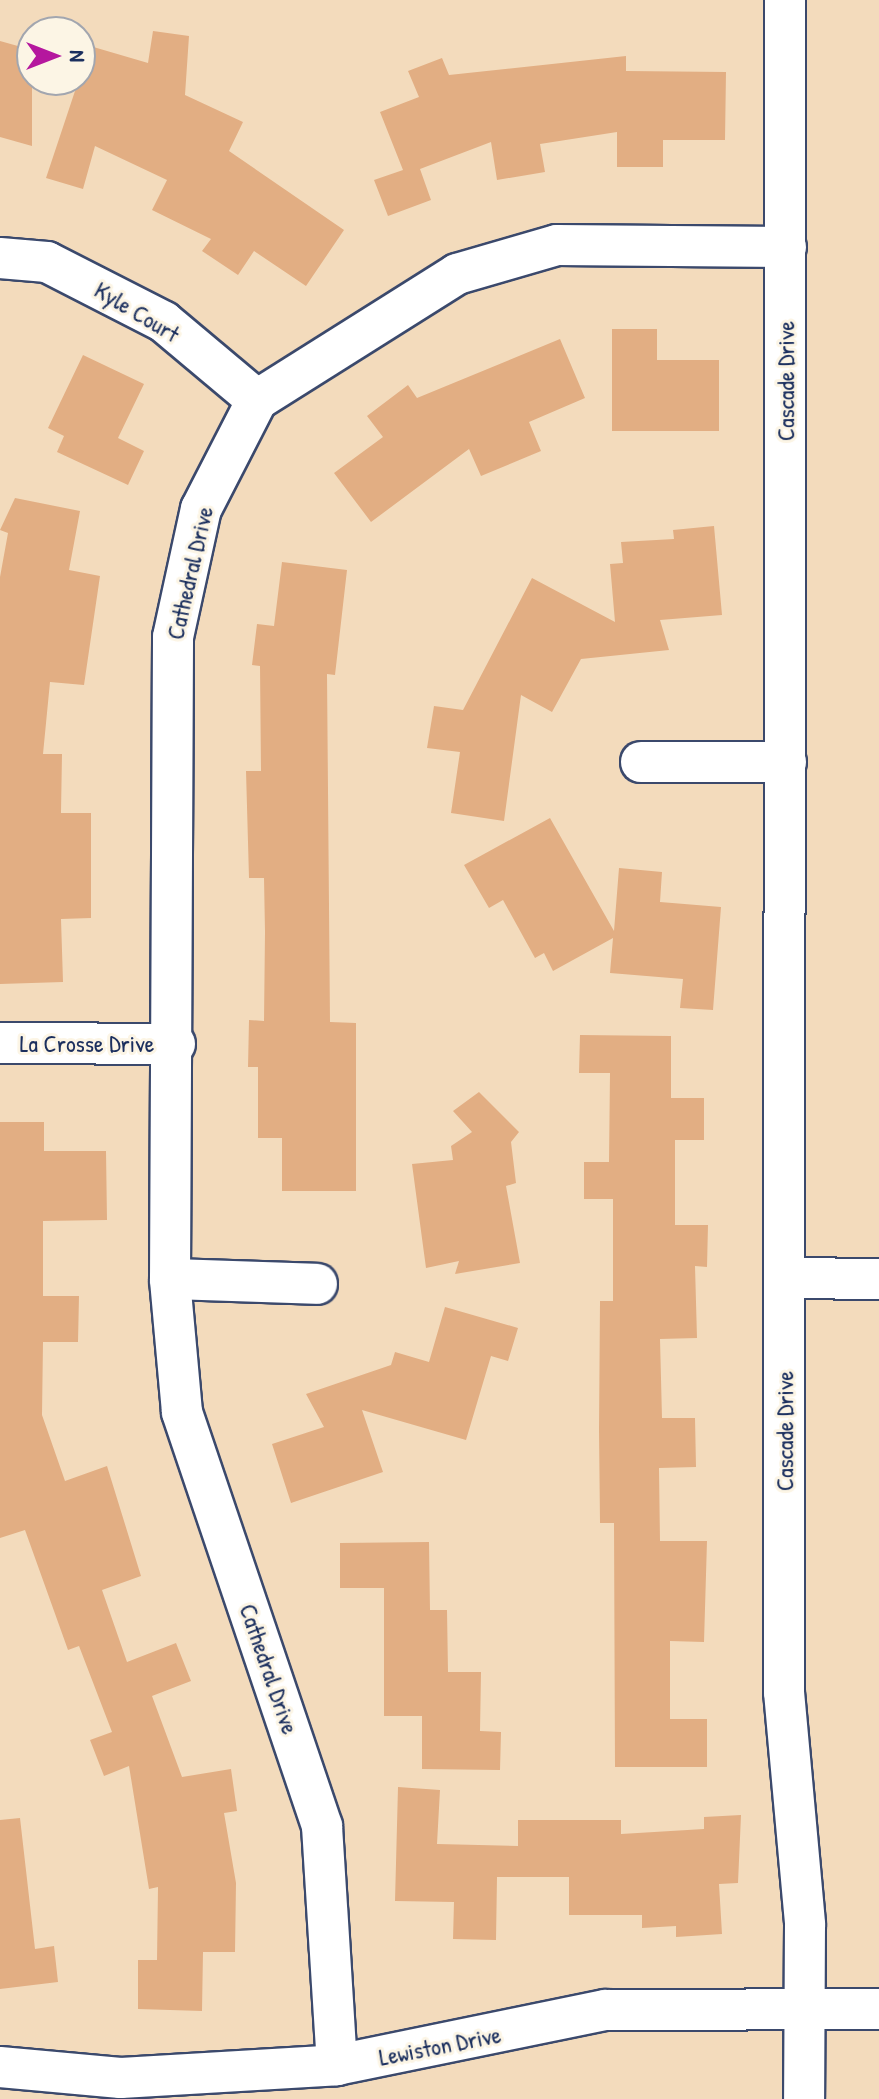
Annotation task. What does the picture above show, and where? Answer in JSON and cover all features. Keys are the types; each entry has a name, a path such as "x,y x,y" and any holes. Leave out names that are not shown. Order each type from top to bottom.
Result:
{"street":[{"name":"Cascade Drive","path":"785,0 784,1692 805,2009 804,2099"},
{"path":"257,400 457,274 557,245 786,247"},
{"name":"Kyle Court","path":"0,258 47,262 164,322 257,400"},
{"name":"Cathedral Drive","path":"257,400 201,509 173,637 175,1044 170,1279 182,1412 322,1826 337,2065"},
{"path":"641,762 786,762"},
{"name":"La Crosse Drive","path":"0,1043 175,1044"},
{"path":"786,1278 879,1279"},
{"path":"170,1279 317,1284"},
{"name":"Lewiston Drive","path":"0,2067 121,2078 337,2065 605,2010 879,2009"}],"building":[{"path":"153,31 189,36 185,95 243,122 229,151 344,230 306,286 254,251 238,275 202,251 211,239 152,210 167,180 95,146 83,189 46,178 73,96 96,96 96,48 148,63"},
{"path":"0,41 16,46 16,96 32,96 32,146 0,137"},
{"path":"626,56 626,71 726,72 725,140 663,140 663,167 617,167 617,132 540,144 545,172 497,180 491,142 420,169 431,200 388,216 374,180 403,170 380,112 419,97 408,71 442,58 449,75"},
{"path":"612,329 657,329 657,360 719,360 719,431 612,431"},
{"path":"560,339 585,398 529,422 541,451 481,476 469,449 371,522 334,473 383,437 367,416 408,385 417,398"},
{"path":"83,355 144,384 118,438 144,451 128,485 57,452 64,436 48,428"},
{"path":"15,498 80,511 69,570 100,576 84,685 50,682 43,754 62,754 61,813 91,813 91,918 61,919 63,982 0,984 0,577 8,533 0,530"},
{"path":"714,526 722,615 660,620 669,650 581,659 552,712 521,695 504,821 451,813 460,752 427,748 434,706 463,710 532,578 615,622 610,564 623,563 621,542 674,539 673,530"},
{"path":"282,562 347,570 335,675 327,674 330,1022 356,1023 356,1191 282,1191 282,1138 258,1138 258,1067 248,1067 249,1020 264,1021 265,932 264,878 249,878 246,771 261,771 260,666 252,665 257,624 274,626"},
{"path":"550,818 614,931 619,868 662,872 660,902 721,907 713,1010 680,1008 683,979 610,973 613,938 553,971 544,953 535,958 503,900 489,908 464,865"},
{"path":"580,1035 671,1036 671,1098 704,1098 704,1140 675,1140 675,1225 708,1225 707,1267 695,1266 697,1338 660,1339 662,1418 695,1418 696,1467 659,1468 660,1541 707,1541 704,1642 670,1641 670,1719 707,1719 707,1767 615,1767 614,1523 600,1523 599,1430 600,1301 613,1301 613,1199 584,1199 584,1162 609,1162 610,1073 579,1073"},
{"path":"479,1092 519,1132 511,1142 516,1183 506,1186 520,1263 455,1274 459,1261 426,1268 412,1164 453,1160 451,1146 472,1132 453,1111"},
{"path":"0,1122 44,1122 44,1151 106,1151 107,1220 43,1221 43,1296 79,1296 78,1342 43,1342 42,1415 65,1481 107,1466 141,1576 102,1590 127,1662 176,1643 191,1681 152,1696 182,1777 231,1769 237,1811 224,1813 236,1883 235,1952 203,1952 202,2011 138,2009 138,1960 157,1960 158,1887 149,1889 129,1766 104,1776 90,1740 112,1732 79,1646 68,1650 25,1530 0,1538"},
{"path":"445,1307 518,1328 508,1361 491,1356 466,1440 362,1410 383,1472 291,1503 272,1444 324,1427 306,1394 391,1365 395,1352 429,1362"},
{"path":"429,1542 430,1610 447,1610 448,1672 481,1672 480,1731 501,1732 500,1770 422,1769 422,1716 384,1716 384,1588 340,1588 340,1543"},
{"path":"398,1787 440,1790 437,1844 518,1846 518,1820 621,1820 621,1834 704,1829 704,1817 741,1815 738,1883 719,1884 722,1934 676,1937 676,1926 642,1928 642,1915 569,1915 569,1877 497,1877 496,1940 453,1939 454,1902 395,1901"},
{"path":"20,1818 35,1949 54,1946 58,1982 0,1989 0,1820"}]}
